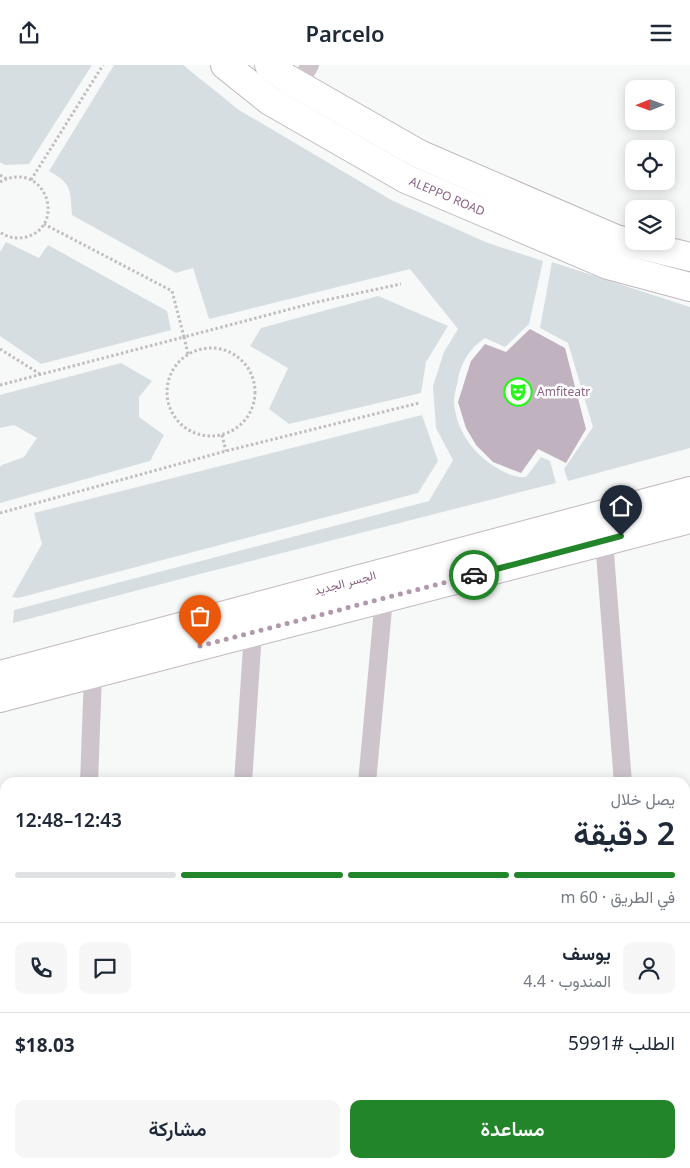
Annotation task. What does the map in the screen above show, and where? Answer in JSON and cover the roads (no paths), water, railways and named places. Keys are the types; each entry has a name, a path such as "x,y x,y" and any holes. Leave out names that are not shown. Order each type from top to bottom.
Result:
{"main road":[{"name":"ALEPPO ROAD","path":"225,65 270,101 406,179 608,265 690,287"},
{"path":"269,65 286,78 304,75 419,154 616,239 690,257"},
{"name":"الجسر الجديد","path":"0,675 690,491"},
{"name":"الجسر الجديد","path":"0,698 690,519"}],"street":[{"path":"604,541 623,777"},
{"path":"368,777 384,598"},
{"path":"242,777 252,632"},
{"path":"89,777 93,674"}],"place":[{"name":"Amfiteatr","path":"518,392"}]}
